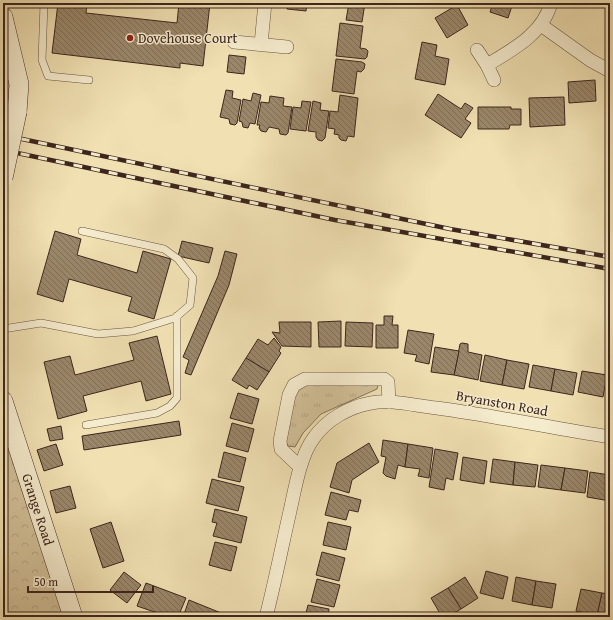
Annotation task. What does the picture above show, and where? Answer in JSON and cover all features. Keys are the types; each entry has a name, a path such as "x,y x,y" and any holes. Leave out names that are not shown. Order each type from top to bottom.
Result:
{"street":[{"path":"261,44 265,3"},
{"path":"487,66 520,45 541,25 551,3"},
{"path":"3,17 19,84 17,112 3,178"},
{"path":"541,25 590,60 610,71"},
{"path":"234,42 287,47"},
{"path":"477,50 494,80"},
{"path":"300,468 282,449 280,441 289,395 294,384 305,379 384,379 388,382 389,402"},
{"name":"Grange Road","path":"3,401 75,616"},
{"name":"Bryanston Road","path":"266,617 300,468 312,440 333,419 360,405 389,402 450,410 610,437"}],"lane":[{"path":"44,3 42,60 48,76 89,80"},
{"path":"3,329 41,323 98,334 134,331 175,318 190,305 193,278 178,259 164,249 82,231"},
{"path":"86,425 157,413 170,406 177,398 177,316"}],"green space":[{"path":"300,385 378,385 377,389 321,414 303,433 295,447 288,446 283,436 294,392"},
{"path":"3,425 64,617 3,617"}],"building":[{"name":"Dovehouse Court","path":"58,3 87,3 86,13 177,23 179,3 210,3 203,66 180,63 180,68 52,53"},
{"path":"287,3 307,3 306,11 287,9"},
{"path":"349,3 365,3 362,22 346,20"},
{"path":"493,3 513,3 508,18 490,12"},
{"path":"457,5 468,25 447,38 435,18"},
{"path":"340,23 363,26 360,48 368,51 365,59 336,56"},
{"path":"422,42 437,45 435,56 449,59 445,85 415,79"},
{"path":"229,55 246,57 244,74 227,72"},
{"path":"336,59 362,62 365,64 364,69 361,72 357,71 354,94 332,91"},
{"path":"595,80 596,101 569,103 568,82"},
{"path":"226,90 233,91 232,98 241,100 237,123 235,125 230,124 229,119 220,117"},
{"path":"253,93 261,95 255,124 250,123 248,128 243,127 242,122 239,121 243,99 251,101"},
{"path":"438,94 461,109 465,103 473,108 465,119 471,123 461,138 425,115"},
{"path":"340,95 358,98 354,137 348,136 346,141 341,140 339,135 334,134 335,129 328,128 330,111 338,112"},
{"path":"270,96 284,98 283,106 292,107 288,133 286,135 280,134 279,129 269,127 266,132 261,131 259,128 260,125 257,125 261,102 269,103"},
{"path":"564,97 565,125 530,127 529,98"},
{"path":"302,101 311,102 306,131 290,129 293,107 301,108"},
{"path":"313,101 321,103 320,110 329,111 325,138 322,141 318,140 316,137 316,132 308,131"},
{"path":"478,107 511,107 511,109 521,109 521,125 510,125 509,129 478,129"},
{"path":"607,116 610,116 610,140 609,140"},
{"path":"55,231 81,239 77,255 137,273 143,251 171,259 154,319 128,311 132,297 69,279 63,302 37,294"},
{"path":"182,241 213,248 209,263 178,256"},
{"path":"225,251 237,254 229,285 191,375 185,373 189,360 183,357 218,276"},
{"path":"384,316 393,316 392,325 398,325 398,348 376,348 376,325 384,325"},
{"path":"341,321 341,347 319,347 318,322"},
{"path":"279,322 311,322 311,347 282,346 272,332 280,333"},
{"path":"346,322 373,323 372,347 345,346"},
{"path":"408,330 434,334 429,364 415,361 417,355 404,353"},
{"path":"157,336 171,394 146,401 141,381 83,396 87,411 58,419 44,362 70,356 75,375 134,360 129,343"},
{"path":"274,338 281,347 279,351 281,353 269,372 246,358 258,339 268,345"},
{"path":"460,344 468,344 468,352 482,355 478,380 454,375"},
{"path":"435,347 459,351 454,375 431,372"},
{"path":"485,355 507,360 502,385 480,381"},
{"path":"246,358 269,372 257,390 249,385 247,389 232,380"},
{"path":"507,360 529,364 524,389 502,385"},
{"path":"533,365 555,369 551,391 529,387"},
{"path":"555,369 577,373 573,395 551,391"},
{"path":"582,371 607,375 603,397 578,392"},
{"path":"238,393 259,399 252,424 230,418"},
{"path":"179,421 181,435 84,450 82,436"},
{"path":"232,423 254,429 248,452 226,446"},
{"path":"61,426 63,439 50,441 47,429"},
{"path":"383,440 408,444 405,467 398,465 395,479 386,476 383,473 386,457 381,456"},
{"path":"369,443 379,462 352,480 349,493 330,487 337,463"},
{"path":"56,444 63,465 44,471 37,450"},
{"path":"408,444 433,448 429,478 418,476 420,469 405,467"},
{"path":"435,449 458,453 453,480 446,478 444,490 429,487"},
{"path":"224,452 246,458 240,482 218,477"},
{"path":"463,457 487,461 484,484 460,480"},
{"path":"493,459 515,462 513,485 490,482"},
{"path":"515,462 538,465 535,487 513,485"},
{"path":"541,465 565,468 561,490 538,487"},
{"path":"565,468 588,471 585,493 561,490"},
{"path":"590,472 610,475 610,501 587,497"},
{"path":"212,479 244,487 238,511 206,503"},
{"path":"70,486 76,508 56,513 50,491"},
{"path":"331,492 361,500 358,512 349,510 346,520 325,515"},
{"path":"215,509 247,517 241,543 213,536 217,523 212,522"},
{"path":"111,522 124,561 103,568 90,529"},
{"path":"328,522 351,527 346,550 323,545"},
{"path":"215,542 237,547 231,571 209,565"},
{"path":"322,552 345,558 339,581 316,575"},
{"path":"486,571 508,577 503,599 480,593"},
{"path":"124,572 141,585 127,603 110,590"},
{"path":"465,577 478,598 461,609 448,588"},
{"path":"516,577 536,581 532,605 512,601"},
{"path":"317,579 340,585 334,607 311,602"},
{"path":"536,581 556,584 552,608 532,605"},
{"path":"146,583 186,598 178,617 169,617 137,606"},
{"path":"448,588 461,609 447,617 442,617 431,598"},
{"path":"581,589 602,593 597,616 576,611"},
{"path":"602,593 610,594 610,617 597,616"},
{"path":"189,600 231,617 183,617"},
{"path":"308,605 329,609 328,617 305,617"}],"railway":[{"path":"3,135 450,229 610,257"},
{"path":"3,150 335,220 610,269"}],"place":[{"name":"Dovehouse Court","path":"130,38"}]}
